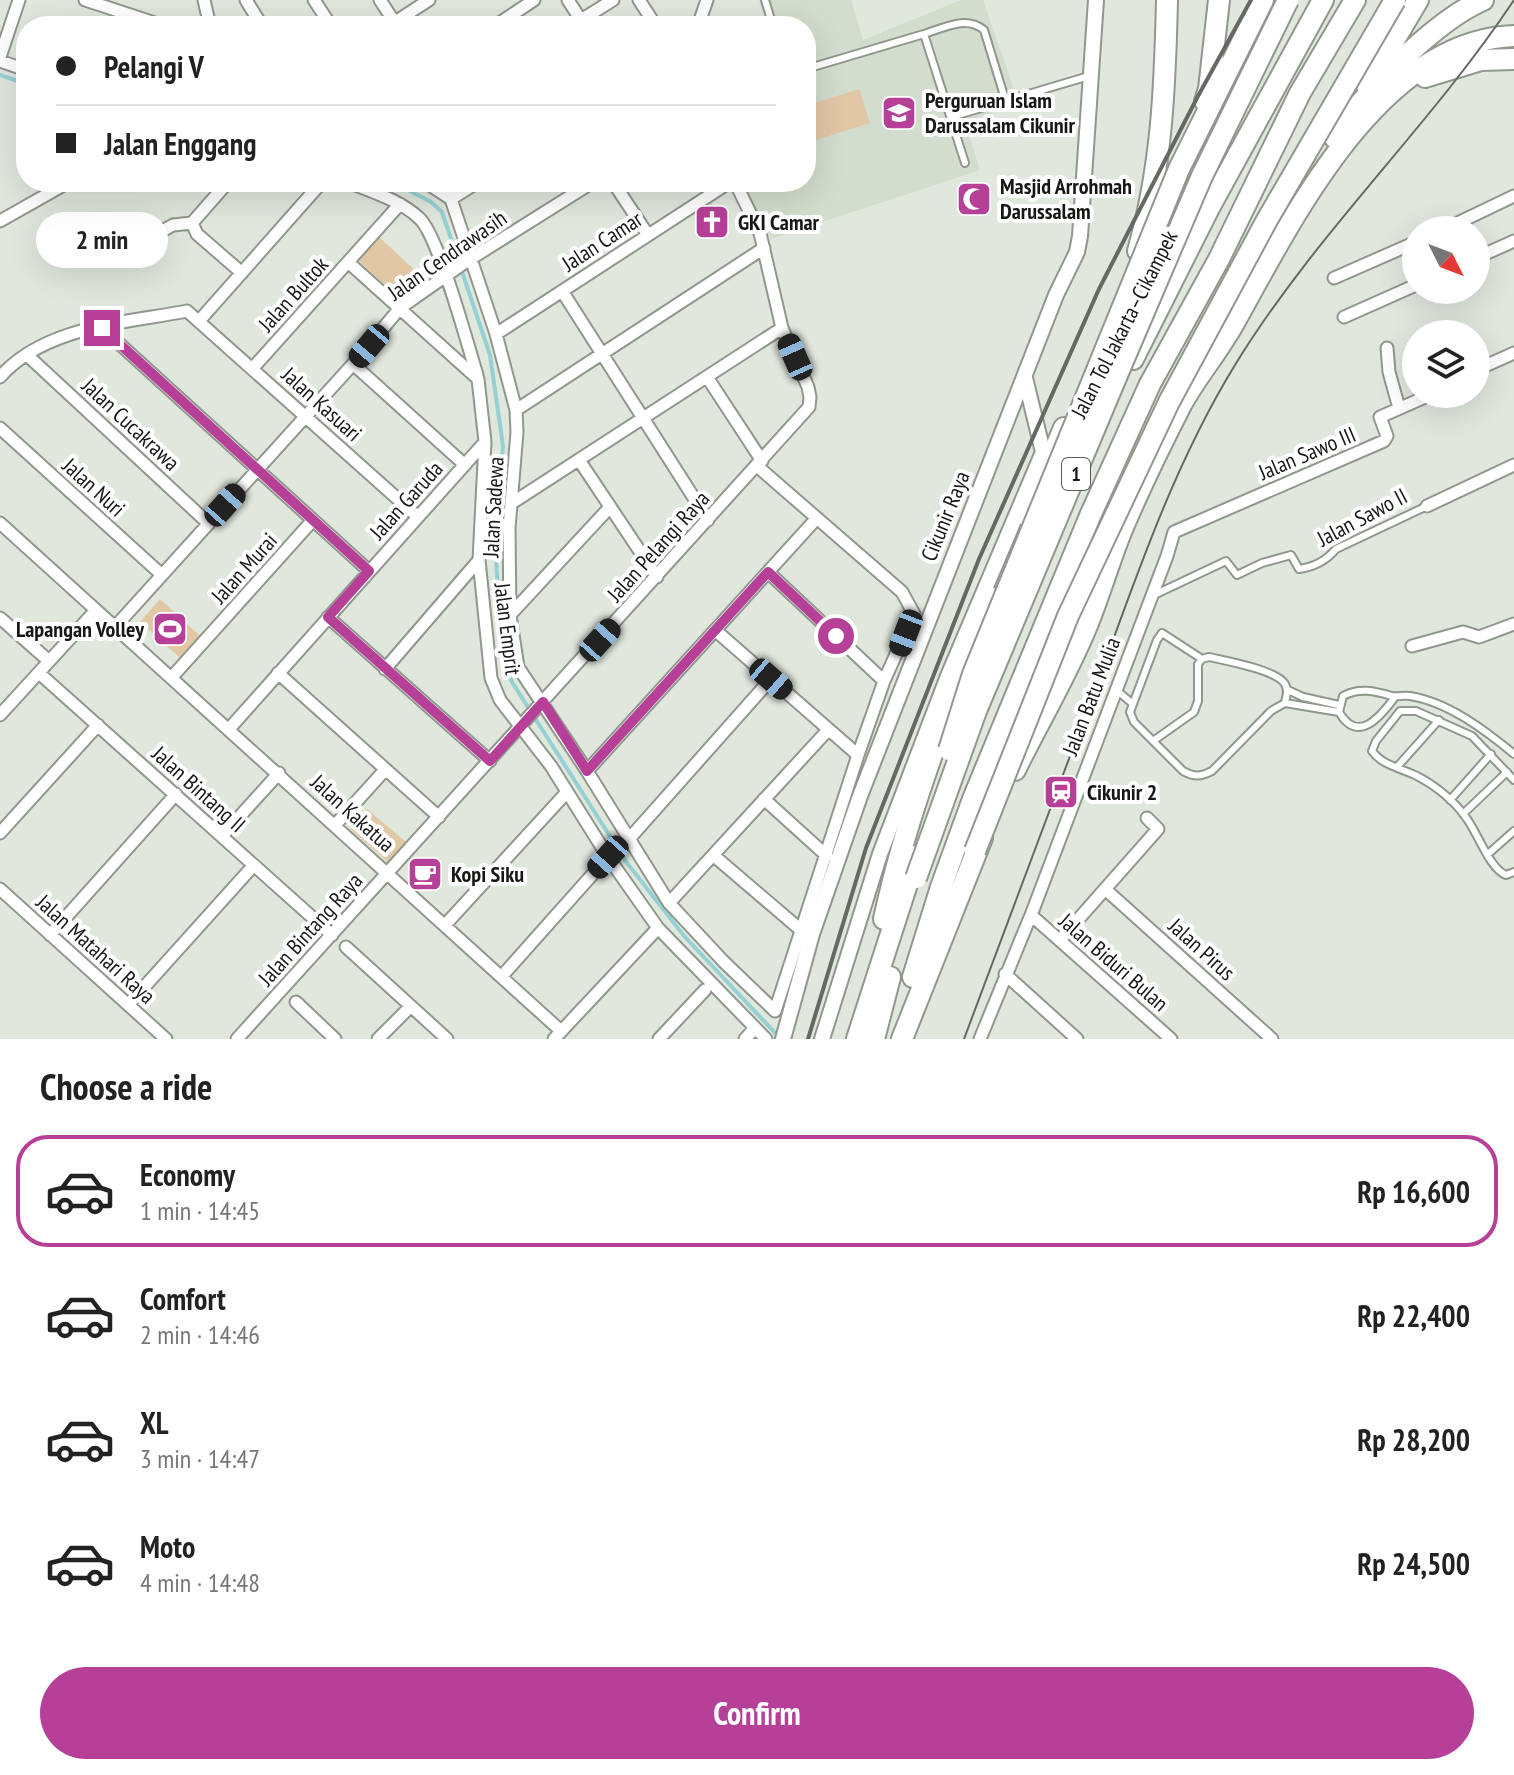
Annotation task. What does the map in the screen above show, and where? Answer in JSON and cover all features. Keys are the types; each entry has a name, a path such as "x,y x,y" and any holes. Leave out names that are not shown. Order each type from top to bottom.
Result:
{"highway":[{"path":"879,970 881,931 895,866 941,724 1050,458 1130,275 1150,210 1164,108 1167,0"},
{"path":"874,1039 955,730 973,674 1209,89 1219,0"},
{"path":"1179,169 1263,0"},
{"path":"916,878 976,711 1132,340 1202,176 1288,0"},
{"name":"Jalan Tol Jakarta–Cikampek","path":"857,1039 939,785 997,631 1209,208 1302,33 1323,0"},
{"name":"1","path":"900,1039 941,887 973,799 1090,516 1150,384 1219,259 1300,93 1355,0"},
{"path":"975,851 1068,616 1169,402 1267,220 1395,0"},
{"path":"975,851 1088,624 1122,531 1183,402 1363,110 1418,0"},
{"path":"1150,384 1363,110 1416,49 1445,24 1483,0"},
{"path":"1363,110 1455,49 1473,42 1514,36"},
{"path":"1363,110 1426,76 1481,60 1514,59"},
{"name":"1","path":"900,1039 975,851"}],"street":[{"path":"0,59 19,0"},
{"path":"85,0 134,16"},
{"path":"204,4 218,0"},
{"path":"407,16 429,0"},
{"path":"516,16 534,0"},
{"path":"592,16 613,0"},
{"name":"Cikunir Raya","path":"783,1039 812,934 860,796 1078,244 1096,0"},
{"path":"0,221 51,192"},
{"path":"162,231 173,225 192,223 219,192"},
{"path":"0,377 27,355 58,338 187,311 199,321 313,192"},
{"path":"348,262 400,204 372,192"},
{"path":"440,192 451,199 462,192"},
{"name":"Jalan Cendrawasih","path":"115,627 400,308 577,192"},
{"path":"620,192 648,235"},
{"name":"Jalan Camar","path":"496,334 717,192"},
{"path":"512,503 782,328 764,248 738,192"},
{"path":"1472,216 1514,196"},
{"name":"Jalan Sadewa","path":"451,199 467,262 496,334 516,410 510,615 518,667 669,903 775,1011 802,931"},
{"name":"Jalan Emprit","path":"400,204 422,220 449,274 478,379 485,442 479,560 491,678 500,700 523,724 608,857 658,928 766,1039"},
{"path":"192,223 197,234 242,273"},
{"path":"1490,252 1514,241"},
{"path":"516,410 764,248"},
{"path":"1334,278 1402,248"},
{"name":"Jalan Bultok","path":"252,369 348,262 400,308"},
{"path":"562,291 708,520"},
{"path":"1344,317 1402,291"},
{"path":"400,308 478,379"},
{"name":"Jalan Kasuari","path":"199,321 418,517"},
{"path":"102,328 369,571"},
{"name":"Jalan Pelangi Raya","path":"542,704 805,414 810,397 782,328"},
{"path":"1387,348 1389,372 1399,408 1402,407"},
{"path":"1490,364 1514,353"},
{"name":"Jalan Cucakrawa","path":"27,355 208,523"},
{"path":"353,364 465,465"},
{"path":"707,377 760,464 902,592 914,614 884,681 802,931 713,855"},
{"path":"822,1039 880,854 948,676 1043,452 1025,378"},
{"name":"Jalan Sawo III","path":"1171,536 1177,529 1384,441 1387,436 1380,417 1399,408"},
{"name":"Jalan Nuri","path":"0,428 162,575"},
{"name":"Jalan Garuda","path":"229,729 485,442"},
{"path":"579,460 657,577"},
{"name":"Jalan Sawo II","path":"1427,506 1514,465"},
{"path":"510,615 610,507"},
{"path":"587,771 817,518"},
{"name":"Jalan Murai","path":"172,677 313,520"},
{"name":"Jalan Kakatua","path":"0,523 446,924 502,976 558,1035"},
{"name":"Jalan Batu Mulia","path":"980,1039 1031,915 1167,556 1171,536"},
{"path":"385,669 479,560"},
{"path":"768,572 884,681"},
{"path":"3,707 39,673 96,610"},
{"path":"328,617 490,761"},
{"path":"0,618 49,661"},
{"path":"1412,646 1463,632 1479,637 1514,624"},
{"path":"715,630 858,755"},
{"name":"Jalan Bintang II","path":"39,673 332,935"},
{"path":"278,673 439,817"},
{"path":"629,839 771,679"},
{"name":"Jalan Bintang Raya","path":"237,1039 542,704"},
{"path":"0,833 98,725"},
{"path":"669,903 828,730"},
{"path":"336,824 385,770"},
{"path":"222,836 279,773"},
{"path":"446,924 567,792"},
{"path":"50,935 176,794"},
{"path":"764,799 827,856"},
{"path":"1060,940 1158,829 1147,818"},
{"path":"502,976 608,857"},
{"path":"128,1005 254,865"},
{"name":"Jalan Matahari Raya","path":"0,889 166,1039"},
{"name":"Jalan Pirus","path":"1105,889 1272,1039"},
{"name":"Jalan Biduri Bulan","path":"1031,915 1171,1039"},
{"path":"558,1035 658,928"},
{"path":"346,947 447,1039"},
{"path":"1005,974 1077,1039"},
{"path":"659,1039 705,990"},
{"path":"296,1002 335,1039"},
{"path":"378,1039 411,1006"},
{"path":"745,1039 755,1028"}],"lane":[{"path":"816,66 963,22 977,24 984,30 1005,99"},
{"path":"924,34 965,163"},
{"path":"951,117 1092,75"},
{"name":"Jalan Sawo II","path":"1152,596 1226,561 1237,575 1262,563 1291,555 1299,569 1308,568 1328,559 1336,549 1427,506"},
{"path":"1202,659 1162,633 1130,712 1134,722 1183,771 1193,776 1202,776 1224,760 1271,711 1285,703 1339,709"},
{"path":"1153,741 1194,712 1198,701 1198,664 1202,659 1209,657 1275,675 1288,690 1285,703"},
{"path":"1115,689 1133,704"},
{"path":"1288,690 1339,709"},
{"path":"1395,697 1379,717 1363,727 1355,727 1344,721 1339,709 1343,696 1350,692 1369,690 1395,697 1409,696 1450,710 1514,754"},
{"path":"1514,780 1472,736 1416,711 1400,711 1376,741 1372,751 1378,759 1430,783 1450,800 1463,814 1501,874 1514,872"},
{"path":"1397,767 1439,720"},
{"path":"1450,800 1491,754"},
{"path":"1463,814 1507,772"},
{"path":"1488,854 1514,831"}],"shaded area":[{"name":"Perguruan Islam Darussalam Cikunir","path":"759,0 851,0 863,40 961,0 983,0 1019,104 965,122 980,170 771,239 749,192 816,192 816,16 764,16"},
{"path":"859,89 870,123 816,140 816,103"},
{"path":"379,237 420,275 399,298 358,260"},
{"name":"Lapangan Volley","path":"160,599 200,636 180,658 140,622"},
{"path":"367,809 406,842 389,863 350,829"}],"waterway":[{"path":"0,75 16,81"},
{"path":"412,192 442,212 490,355 503,446 495,544 502,654 512,682 627,863 685,937 778,1036"}],"tram line":[{"path":"964,1039 1144,557 1194,439 1266,317 1336,226 1446,93 1514,0"}],"railway":[{"path":"808,1039 866,848 979,559 1099,289 1251,0"}],"place":[{"name":"Perguruan Islam Darussalam Cikunir","path":"899,113"},
{"name":"Masjid Arrohmah Darussalam","path":"974,199"},
{"name":"GKI Camar","path":"712,222"},
{"name":"Lapangan Volley","path":"170,629"},
{"name":"Cikunir 2","path":"1061,792"},
{"name":"Kopi Siku","path":"425,874"}],"route":[{"path":"102,328 369,571 328,617 490,761 543,702 587,771 768,572 836,636"}]}
